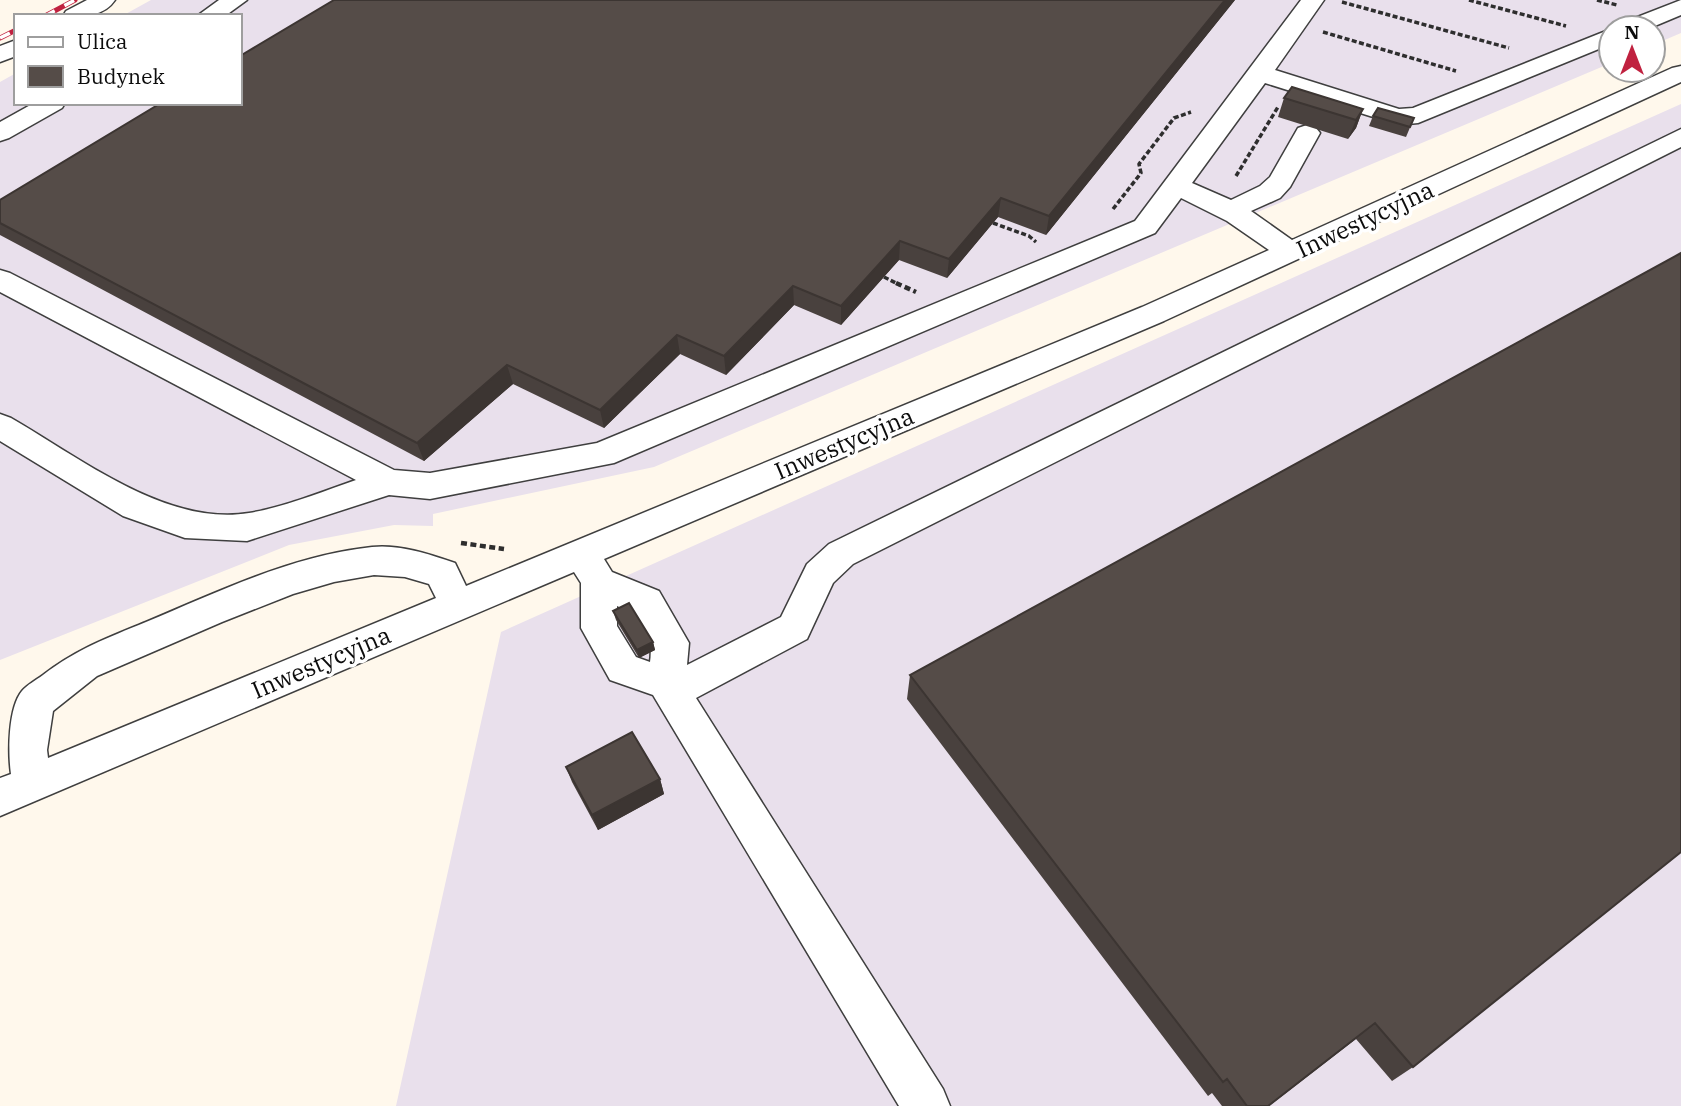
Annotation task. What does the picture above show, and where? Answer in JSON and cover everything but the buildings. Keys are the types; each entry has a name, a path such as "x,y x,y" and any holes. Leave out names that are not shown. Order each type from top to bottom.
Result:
{"street":[{"path":"78,14 104,0"},
{"path":"212,14 236,0"},
{"path":"0,280 388,482 430,485 602,454 1145,227 1272,78 1323,4"},
{"path":"1664,14 1681,7"},
{"path":"1272,78 1410,118 1597,42"},
{"name":"Inwestycyjna","path":"16,790 457,606 590,568 1291,253 1681,73"},
{"path":"0,133 49,105"},
{"path":"1223,208 1270,192 1281,181 1307,133"},
{"path":"590,568 599,628 623,668 668,688 793,628 820,574 841,554 1681,137"},
{"path":"1177,187 1193,192 1268,234 1291,253"},
{"path":"0,426 135,507 185,526 247,527 320,506 388,482"},
{"path":"16,790 27,750 35,703 84,665 209,611 334,568 374,561 405,563 442,573 457,606"},
{"path":"590,568 646,602 670,643 668,688 926,1106"}],"path":[{"path":"1323,4 1338,0 1517,50"},
{"path":"1469,0 1572,28"},
{"path":"1324,23 1319,31 1461,72"},
{"path":"1223,208 1279,108 1269,96 1272,78"},
{"path":"1108,215 1140,173 1139,164 1174,118 1189,115 1198,103"},
{"path":"993,223 1029,236 1038,244"},
{"path":"884,277 920,294"}],"shaded area":[{"path":"151,0 1681,0 1681,33 1667,39 1667,14 1597,14 1597,69 654,467 433,514 433,526 394,525 289,545 0,660 0,82 14,74 14,105 242,105 242,14 126,14"},
{"path":"1681,104 1681,1106 396,1106 501,632"}],"railway":[{"path":"49,14 75,0"},
{"path":"0,38 14,31"}]}
